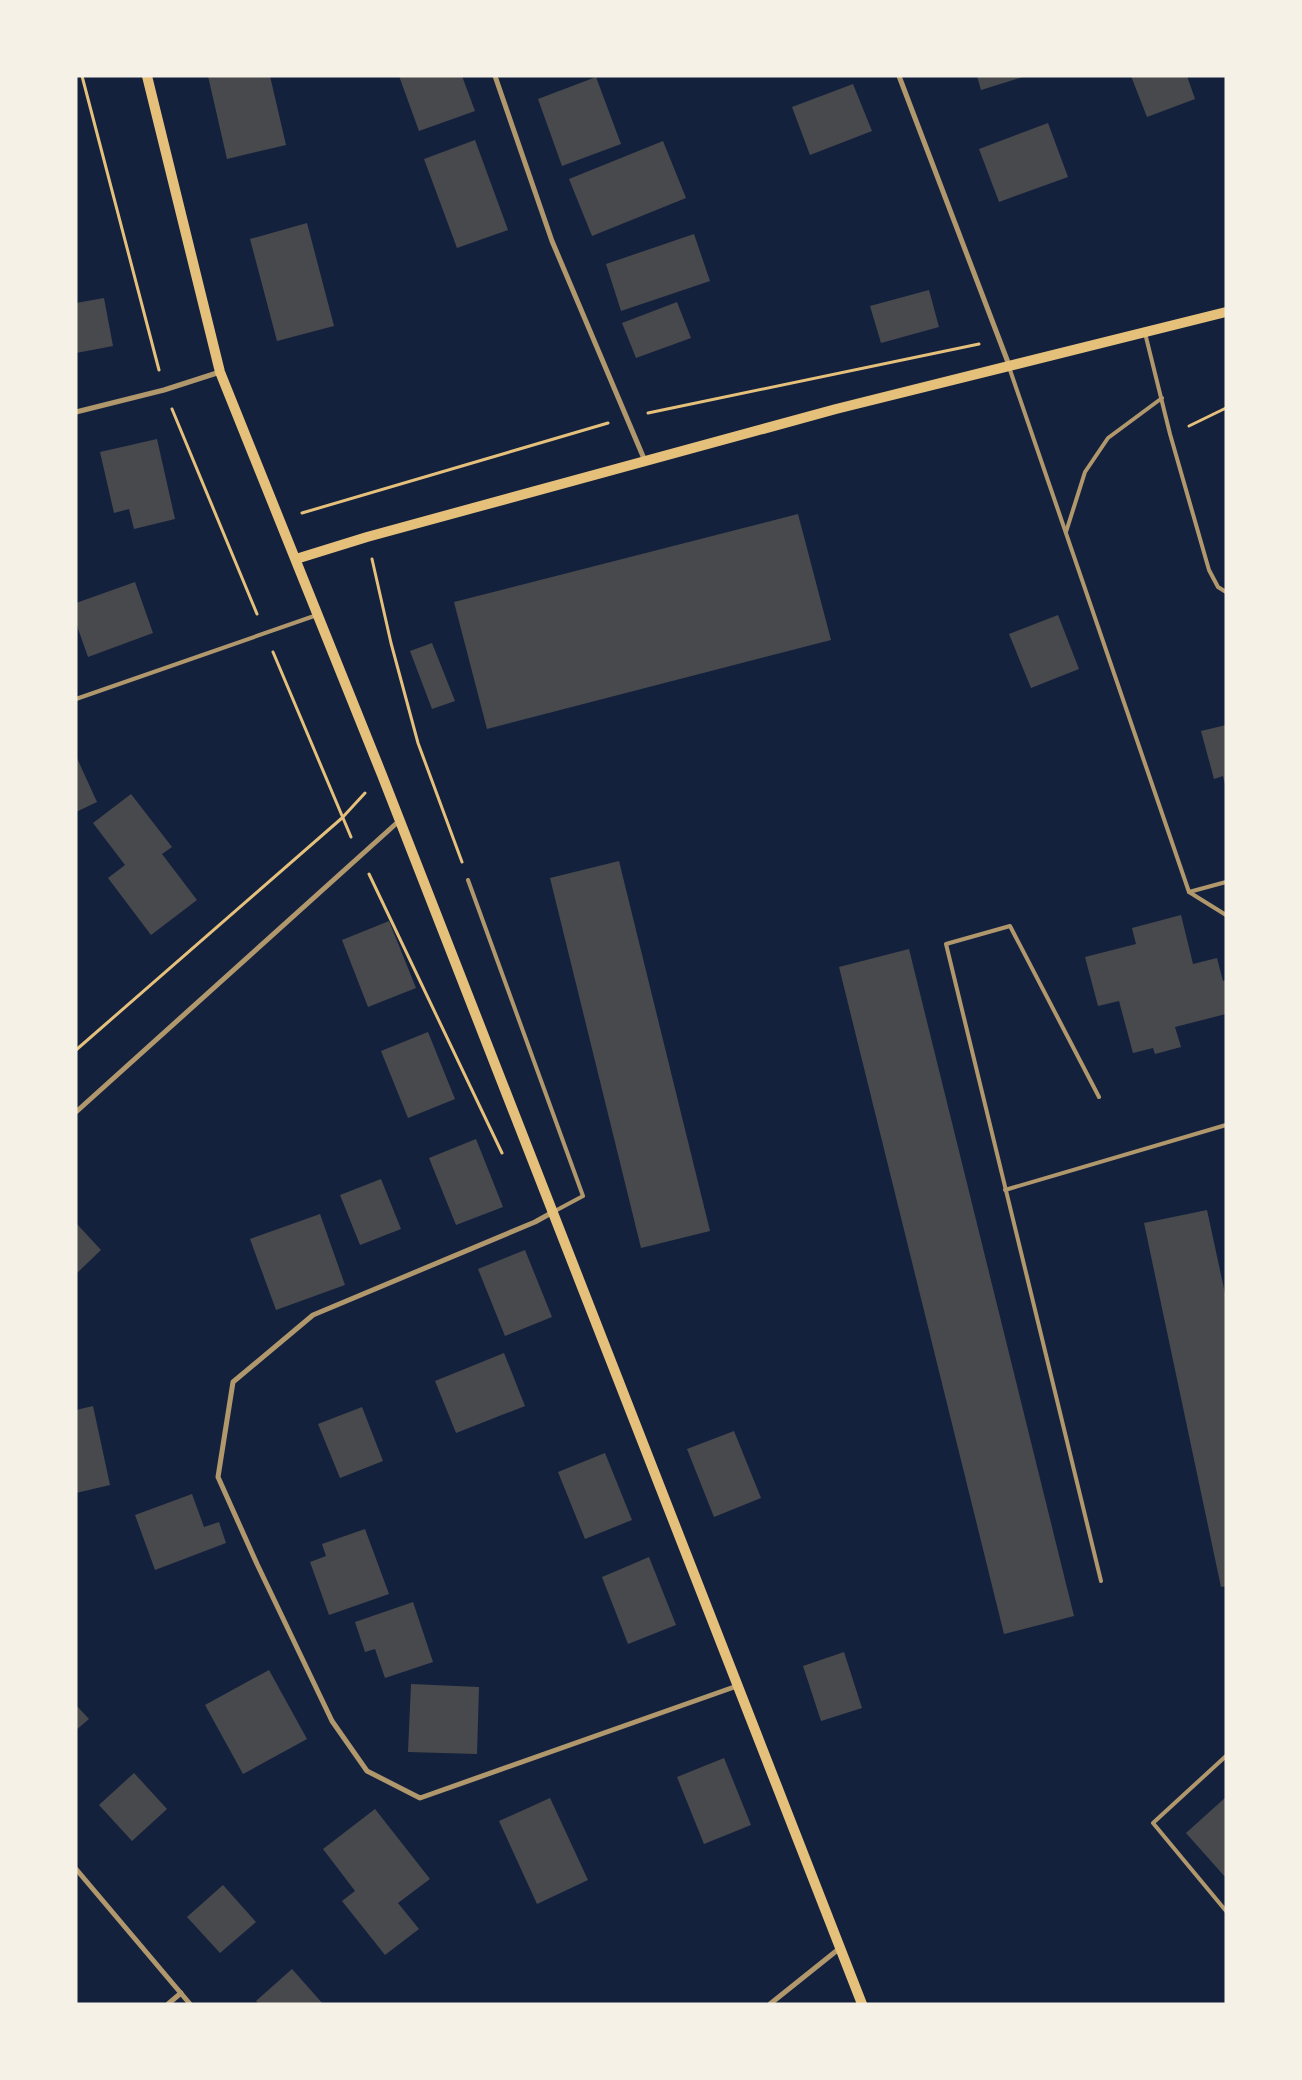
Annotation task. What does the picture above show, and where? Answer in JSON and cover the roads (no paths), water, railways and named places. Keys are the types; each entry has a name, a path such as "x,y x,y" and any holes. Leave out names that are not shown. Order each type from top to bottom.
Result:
{"main road":[{"path":"147,76 220,372 382,775 862,2004"},
{"path":"296,559 367,537 645,461 1009,365 1226,312"}],"street":[{"path":"495,76 552,241 645,461"},
{"path":"899,76 1009,365"},
{"path":"76,412 164,390 220,372"},
{"path":"76,1112 360,854 400,821"},
{"path":"553,1212 535,1222 313,1315 233,1382 218,1477 332,1721 367,1772 420,1798 738,1686"},
{"path":"76,1869 190,2004"},
{"path":"770,2004 840,1948"},
{"path":"168,2004 181,1993"}],"lane":[{"path":"1145,333 1170,434 1209,570 1218,587 1226,592"},
{"path":"1009,365 1189,892 1226,915"},
{"path":"1066,532 1085,472 1108,438 1162,398"},
{"path":"76,699 318,614"},
{"path":"468,880 583,1196 553,1212"},
{"path":"1189,892 1226,882"},
{"path":"1099,1097 1010,926 946,944 1101,1581"},
{"path":"1005,1190 1226,1125"},
{"path":"1226,1756 1153,1823 1226,1911"}]}
